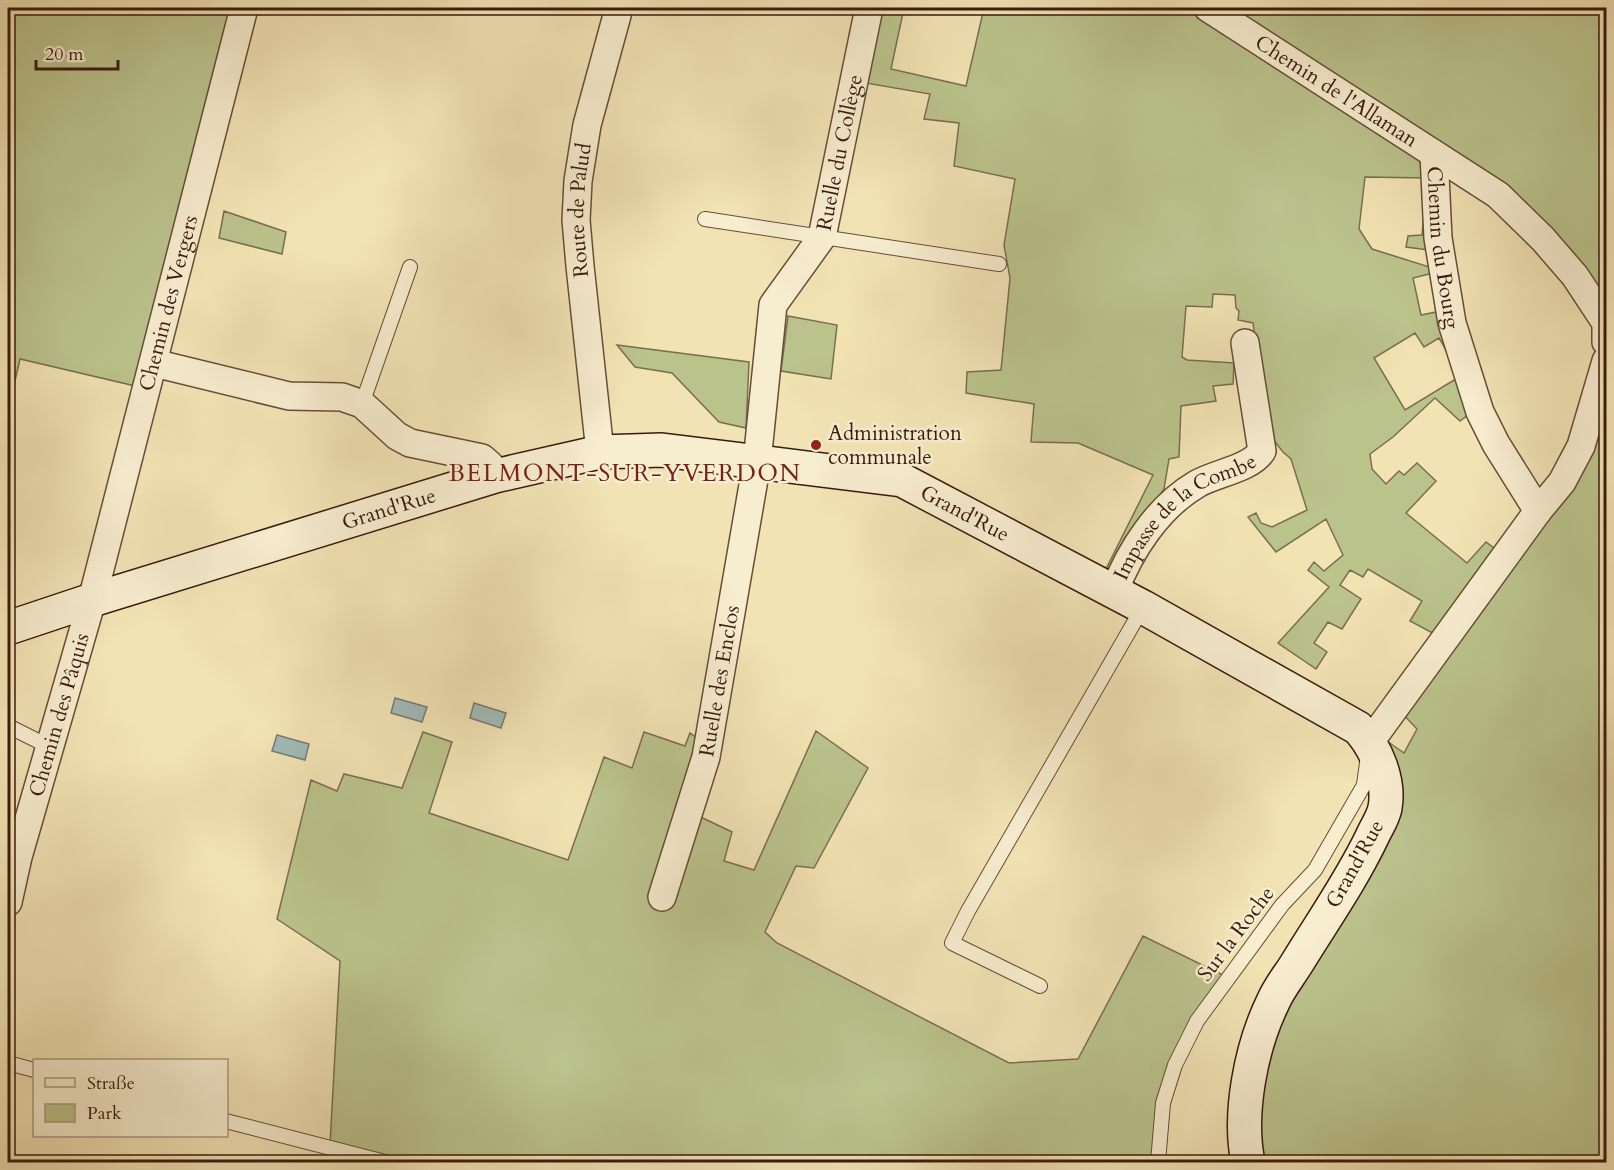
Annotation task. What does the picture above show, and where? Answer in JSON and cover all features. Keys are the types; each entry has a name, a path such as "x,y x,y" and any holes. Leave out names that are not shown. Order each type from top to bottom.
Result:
{"street":[{"name":"Chemin des Vergers","path":"92,600 244,8"},
{"name":"Route de Palud","path":"600,452 576,220 578,180 587,125 619,8"},
{"name":"Ruelle du Collège","path":"757,462 773,305 822,237 869,8"},
{"name":"Chemin de l'Allaman","path":"1208,8 1434,154"},
{"name":"Chemin du Bourg","path":"1434,154 1498,195 1543,239 1575,276 1606,323 1606,342"},
{"name":"Chemin du Bourg","path":"1434,154 1438,238 1452,323 1479,412 1538,511"},
{"name":"Impasse de la Combe","path":"1114,592 1123,568 1151,526 1170,503 1198,483 1252,461 1262,451 1245,343"},
{"path":"1370,741 1538,511 1562,482 1581,446 1606,361"},
{"path":"154,363 289,396 342,397 362,404 398,436 410,443 482,458 490,465 495,476"},
{"name":"Grand'Rue","path":"8,628 495,476 600,452 662,450 902,480 1143,607 1358,728 1370,741 1385,788 1385,809 1362,859 1273,1001 1256,1044 1246,1113 1248,1162"},
{"name":"Ruelle des Enclos","path":"662,897 706,757 757,462"},
{"name":"Chemin des Pâquis","path":"8,902 92,600"}],"lane":[{"path":"705,219 999,264"},
{"path":"362,404 410,267"},
{"path":"1040,986 952,943 968,911 1143,607"},
{"path":"8,726 50,747"},
{"name":"Sur la Roche","path":"1158,1162 1163,1104 1175,1065 1197,1021 1282,905 1315,870 1364,785 1370,741"},
{"path":"8,1063 33,1070"},
{"path":"228,1122 385,1162"}],"green space":[{"path":"8,8 242,8 144,388 20,359 8,411"},
{"path":"876,8 904,8 891,69 966,86 984,8 1203,8 1432,155 1436,251 1406,247 1408,236 1422,235 1427,178 1365,177 1359,229 1372,249 1439,270 1441,276 1429,274 1413,278 1421,315 1446,310 1451,359 1439,338 1424,347 1415,333 1374,358 1405,410 1464,374 1476,409 1460,421 1435,398 1393,437 1370,454 1372,469 1386,484 1399,471 1404,475 1417,463 1436,481 1406,513 1467,563 1486,542 1502,554 1440,637 1410,621 1422,601 1368,569 1363,577 1350,570 1340,585 1361,599 1342,629 1328,622 1314,643 1327,652 1316,669 1278,643 1329,587 1308,570 1314,562 1324,571 1343,555 1326,519 1276,552 1248,517 1256,513 1261,523 1272,527 1307,510 1291,459 1268,433 1253,323 1238,320 1239,311 1236,308 1235,295 1213,294 1212,307 1186,306 1182,357 1187,360 1234,363 1233,384 1213,386 1216,401 1181,406 1179,457 1169,459 1164,489 1133,534 1115,574 1106,569 1153,475 1078,443 1031,442 1034,404 966,393 967,372 1001,370 1010,278 1004,245 1015,179 954,166 959,123 924,119 930,94 860,82"},
{"path":"1209,8 1606,8 1606,320 1545,239"},
{"path":"224,211 286,232 282,254 219,238"},
{"path":"788,316 837,325 831,379 781,371"},
{"path":"617,345 749,362 746,428 719,422 672,373 635,367"},
{"path":"1606,367 1606,1162 1248,1162 1246,1113 1293,979 1368,868 1384,739 1404,753 1417,729 1399,710 1533,524"},
{"path":"816,731 868,768 814,868 796,866 765,932 777,943 1009,1063 1078,1059 1143,936 1225,976 1172,1064 1155,1162 392,1162 330,1145 340,961 277,919 311,780 337,791 344,774 402,788 423,732 452,742 429,813 568,860 604,757 632,768 644,732 685,746 690,733 705,744 686,810 732,832 724,861 754,870"}],"water":[{"path":"395,698 427,707 422,722 391,713"},
{"path":"474,703 506,713 501,728 470,718"},
{"path":"277,735 309,744 305,760 272,751"}],"place":[{"name":"Administration communale","path":"816,445"}],"district":[{"name":"BELMONT-SUR-YVERDON","path":"625,473"}]}
